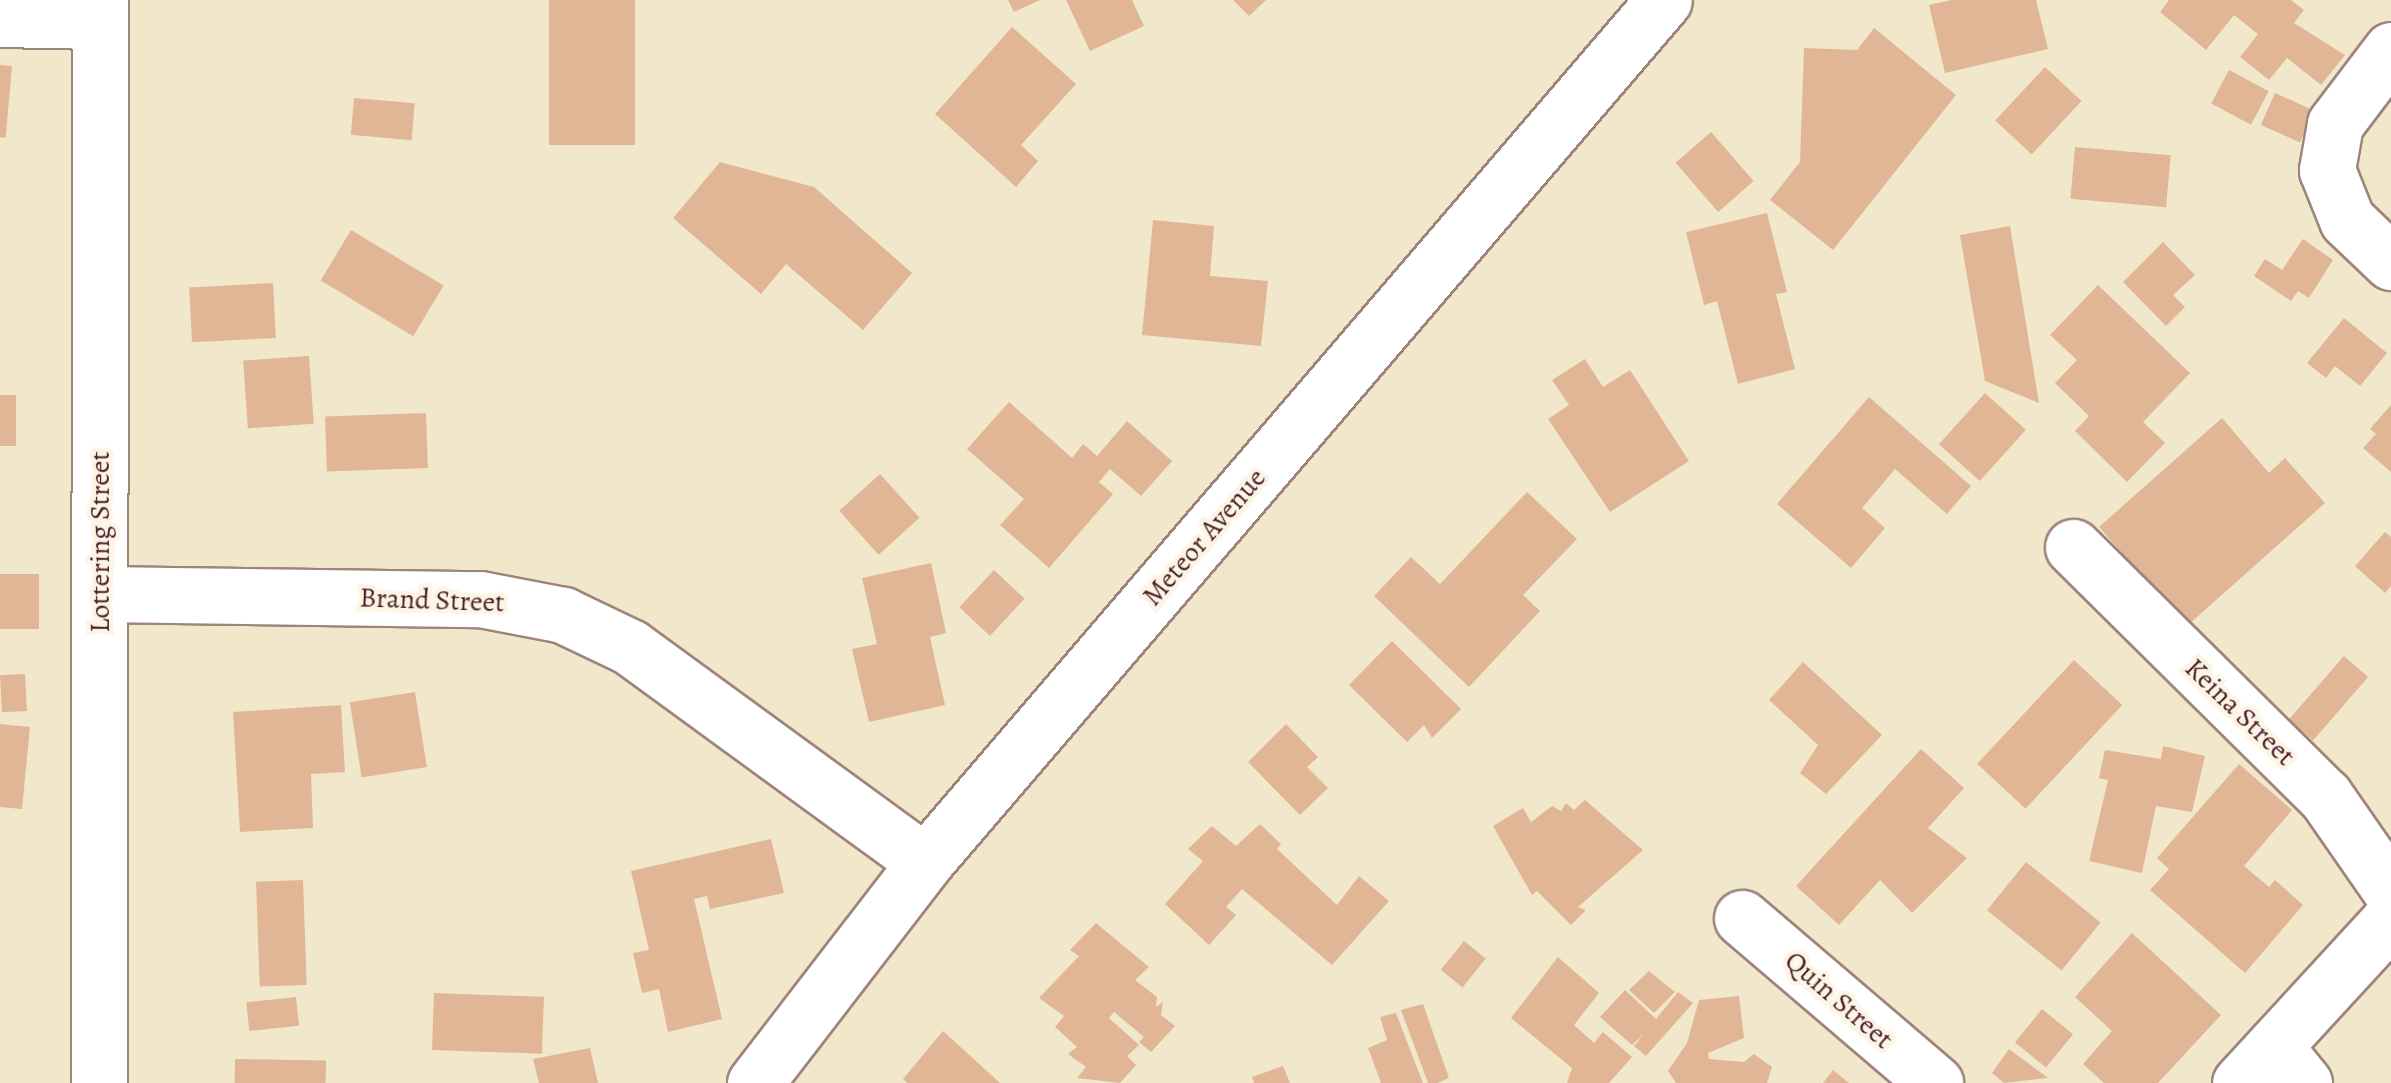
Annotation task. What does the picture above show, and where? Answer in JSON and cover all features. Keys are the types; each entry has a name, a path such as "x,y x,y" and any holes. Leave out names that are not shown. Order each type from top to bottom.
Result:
{"street":[{"name":"Meteor Avenue","path":"754,1083 925,862 1664,0"},
{"path":"0,20 100,11"},
{"name":"Lottering Street","path":"98,1083 100,11"},
{"path":"2391,50 2335,124 2327,170 2347,220 2391,262"},
{"name":"Keina Street","path":"2072,547 2326,796 2391,891"},
{"name":"Brand Street","path":"100,594 480,598 562,614 630,647 925,862"},
{"name":"Quin Street","path":"1742,918 1935,1083"},
{"path":"2273,1071 2391,919"}],"building":[{"path":"549,0 635,0 635,145 549,145"},
{"path":"1008,0 1040,0 1014,12"},
{"path":"1066,0 1132,0 1144,26 1090,51"},
{"path":"1233,0 1266,0 1249,16"},
{"path":"1951,0 2036,0 2048,49 1945,73 1929,5"},
{"path":"2169,0 2291,0 2304,10 2294,23 2345,55 2321,85 2287,58 2269,80 2240,57 2258,34 2234,15 2206,50 2160,12"},
{"path":"1012,27 1076,84 1021,145 1038,161 1016,187 935,114"},
{"path":"1874,28 1956,95 1833,250 1770,200 1800,162 1804,48 1857,50"},
{"path":"0,65 12,66 6,138 0,137"},
{"path":"2045,67 2082,101 2032,154 1995,120"},
{"path":"2229,70 2269,91 2251,125 2211,104"},
{"path":"2275,93 2314,110 2300,142 2261,125"},
{"path":"354,98 415,103 412,140 351,135"},
{"path":"1711,132 1754,181 1718,212 1676,163"},
{"path":"2075,147 2171,155 2166,207 2070,199"},
{"path":"720,162 814,187 912,273 863,330 786,264 761,294 673,218"},
{"path":"1767,213 1787,292 1776,294 1795,369 1738,384 1717,301 1704,305 1686,232"},
{"path":"1153,220 1214,226 1210,276 1268,281 1261,346 1142,335"},
{"path":"2010,226 2039,403 1985,381 1960,235"},
{"path":"351,230 444,286 413,336 321,281"},
{"path":"2303,239 2333,260 2309,298 2298,291 2291,301 2254,276 2265,259 2282,270"},
{"path":"2163,242 2195,275 2173,295 2185,307 2166,326 2123,282"},
{"path":"273,283 276,338 192,342 189,287"},
{"path":"2098,285 2190,373 2143,422 2165,443 2127,482 2075,431 2089,416 2055,383 2077,360 2050,335"},
{"path":"2344,318 2387,353 2360,386 2335,366 2326,378 2307,363"},
{"path":"309,356 314,424 248,428 243,361"},
{"path":"1585,359 1603,387 1630,370 1689,461 1610,512 1548,419 1569,405 1552,380"},
{"path":"1985,393 2026,430 1980,481 1939,444"},
{"path":"0,395 16,395 16,446 0,446"},
{"path":"1869,397 1971,486 1947,514 1895,469 1862,508 1885,528 1851,568 1777,504"},
{"path":"1009,402 1072,458 1083,444 1097,456 1127,421 1172,461 1141,496 1110,469 1099,482 1113,494 1049,568 1000,525 1024,499 967,449"},
{"path":"2391,405 2391,472 2363,448 2376,434 2370,429"},
{"path":"426,413 428,468 327,471 325,417"},
{"path":"2222,418 2269,473 2285,458 2325,503 2187,626 2099,527"},
{"path":"880,474 919,518 879,555 839,511"},
{"path":"1527,492 1577,539 1523,595 1540,611 1469,687 1374,596 1411,557 1440,584"},
{"path":"2385,532 2391,537 2391,586 2385,593 2355,566"},
{"path":"931,563 946,633 930,637 945,705 869,722 852,649 877,644 862,578"},
{"path":"994,570 1025,599 990,636 959,607"},
{"path":"0,574 39,574 39,629 0,629"},
{"path":"1392,641 1461,709 1432,738 1424,725 1407,742 1349,685"},
{"path":"2344,656 2368,677 2313,740 2289,719"},
{"path":"2074,660 2122,705 2025,809 1977,764"},
{"path":"1803,662 1882,735 1826,794 1800,773 1818,745 1769,700"},
{"path":"25,674 27,711 2,712 0,675"},
{"path":"415,692 427,767 362,777 350,702"},
{"path":"341,705 345,772 311,774 313,828 240,832 233,712"},
{"path":"0,724 30,727 22,809 0,807"},
{"path":"1286,724 1318,757 1307,767 1328,788 1300,815 1248,762"},
{"path":"2163,746 2205,756 2192,812 2156,806 2142,873 2089,861 2108,780 2099,778 2105,750 2161,759"},
{"path":"1921,749 1964,788 1928,828 1967,858 1912,913 1880,880 1839,925 1796,886"},
{"path":"2239,764 2292,810 2244,866 2269,887 2275,880 2303,905 2245,973 2150,890 2169,869 2157,858"},
{"path":"1585,800 1643,850 1578,907 1586,910 1571,925 1537,891 1532,895 1493,826 1523,808 1531,822 1552,806 1561,811 1566,803 1574,810"},
{"path":"1260,824 1281,844 1277,849 1337,905 1359,876 1389,901 1332,965 1242,889 1226,907 1236,915 1209,945 1165,904 1203,861 1188,849 1212,826 1236,846"},
{"path":"771,839 784,893 710,909 707,896 694,899 722,1019 668,1032 659,989 642,993 633,953 649,950 631,871"},
{"path":"2026,862 2101,922 2062,971 1987,910"},
{"path":"303,880 307,985 260,987 256,882"},
{"path":"1096,923 1149,967 1135,980 1157,997 1156,1007 1163,1002 1161,1015 1175,1026 1151,1052 1139,1042 1144,1037 1114,1012 1109,1018 1139,1045 1127,1056 1136,1065 1120,1083 1077,1078 1086,1067 1068,1054 1077,1047 1055,1027 1064,1016 1039,998 1079,956 1070,950"},
{"path":"2132,933 2221,1015 2158,1083 2104,1083 2083,1064 2112,1031 2075,997"},
{"path":"1464,941 1486,959 1462,987 1441,970"},
{"path":"1558,957 1599,993 1574,1025 1594,1043 1603,1032 1632,1057 1609,1083 1567,1083 1572,1068 1511,1018"},
{"path":"1649,971 1675,992 1654,1013 1629,990"},
{"path":"1625,990 1656,1019 1678,992 1693,1003 1646,1056 1634,1046 1644,1034 1632,1045 1600,1017"},
{"path":"434,993 544,997 542,1054 432,1050"},
{"path":"1739,996 1744,1038 1708,1053 1709,1059 1744,1062 1754,1054 1772,1067 1767,1083 1676,1083 1668,1071 1687,1043 1699,1000"},
{"path":"296,997 299,1026 249,1031 246,1002"},
{"path":"1423,1004 1449,1078 1437,1083 1428,1083 1401,1010"},
{"path":"2042,1009 2073,1034 2046,1068 2015,1042"},
{"path":"1396,1013 1423,1083 1381,1083 1368,1048 1387,1040 1380,1017"},
{"path":"943,1031 1000,1083 907,1083 903,1079"},
{"path":"590,1048 598,1083 539,1083 533,1059"},
{"path":"2009,1049 2048,1078 2004,1083 1992,1073"},
{"path":"235,1059 326,1061 326,1083 235,1083"},
{"path":"1283,1066 1290,1083 1254,1083 1252,1077"},
{"path":"1833,1070 1849,1083 1823,1083"}]}
